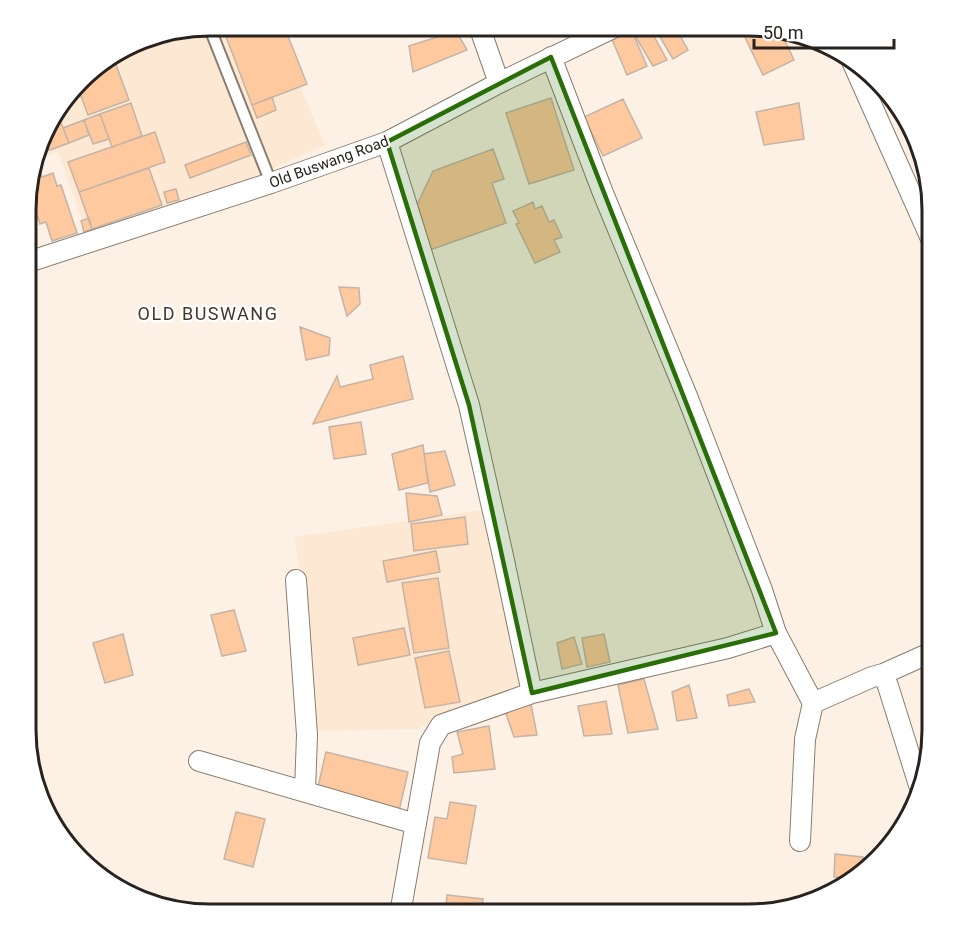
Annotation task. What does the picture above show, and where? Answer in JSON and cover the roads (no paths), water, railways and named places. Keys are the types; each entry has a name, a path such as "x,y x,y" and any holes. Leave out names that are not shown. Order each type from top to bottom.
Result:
{"street":[{"path":"482,36 499,83"},
{"name":"Old Buswang Road","path":"36,259 271,183 387,142 499,83 596,36"},
{"path":"551,57 603,193 687,396 758,579 776,633 813,703 805,739 800,841"},
{"path":"858,75 922,219"},
{"path":"387,142 469,405 532,693"},
{"path":"296,580 307,735 306,791"},
{"path":"401,904 430,743 441,725 532,693 728,648 776,633"},
{"path":"813,703 922,656"},
{"path":"883,674 916,775"},
{"path":"199,761 416,824"}],"lane":[{"path":"213,36 271,183"}],"district":[{"name":"OLD BUSWANG","path":"208,314"}]}
